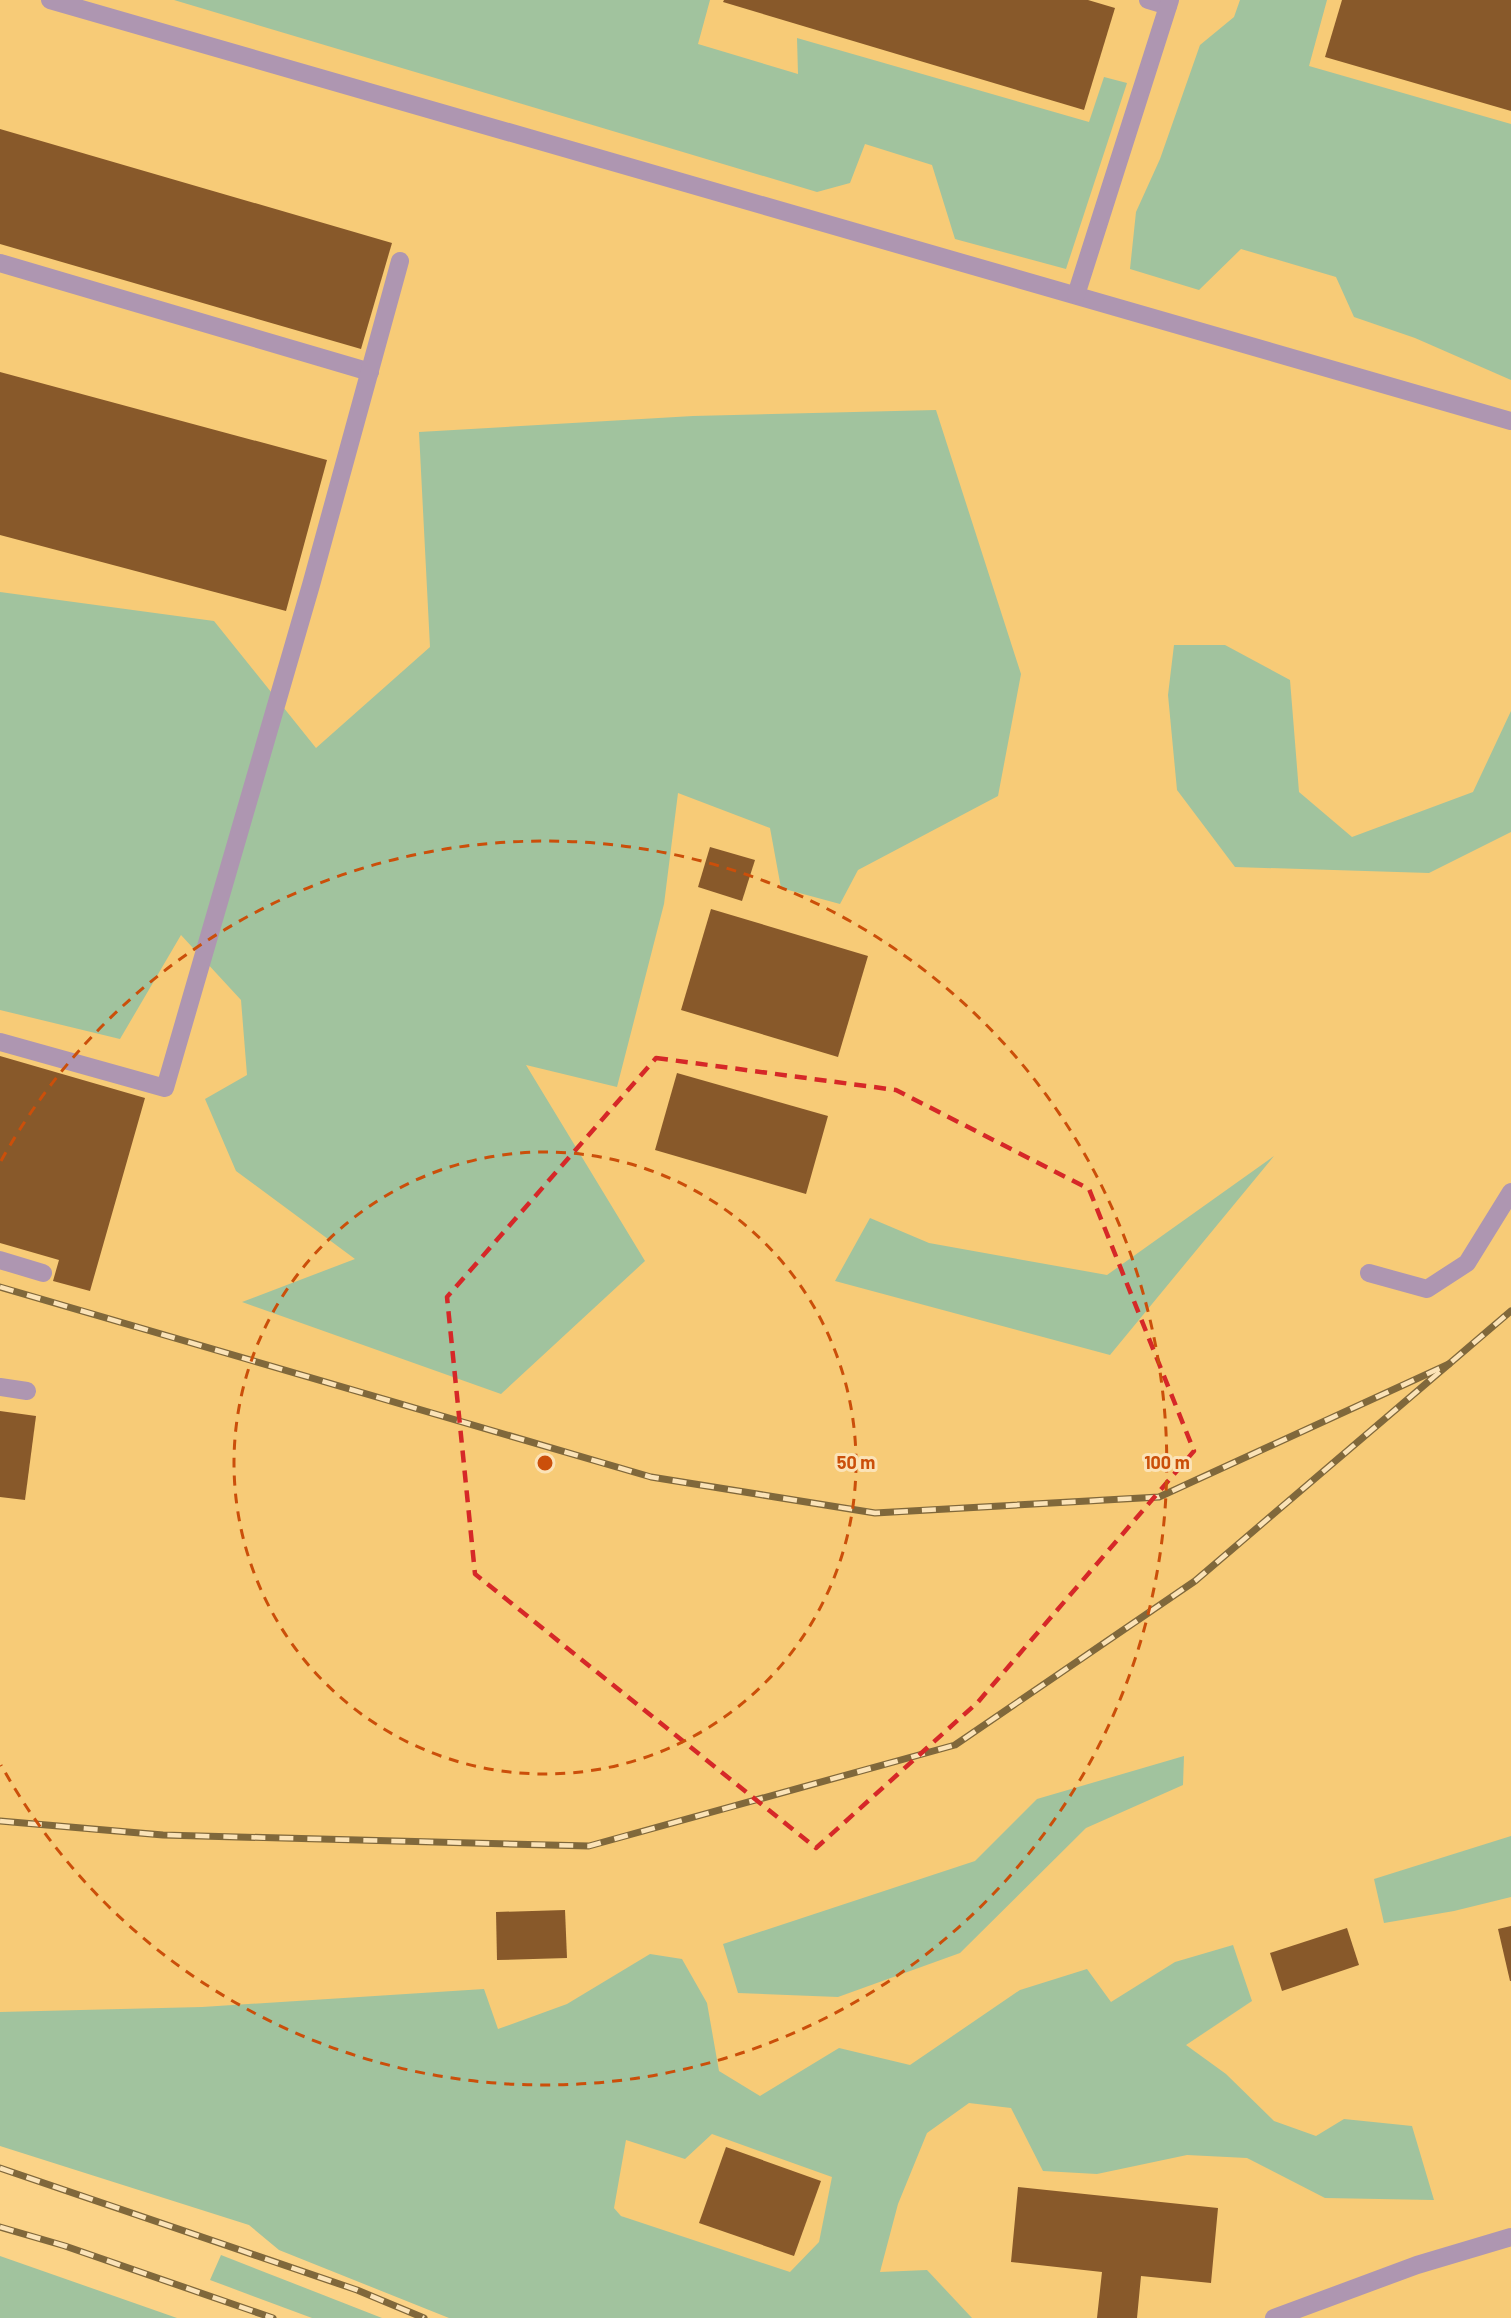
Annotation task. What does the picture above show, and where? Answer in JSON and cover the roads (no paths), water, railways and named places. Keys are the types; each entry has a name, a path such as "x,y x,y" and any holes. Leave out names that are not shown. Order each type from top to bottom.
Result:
{"lane":[{"path":"50,0 1511,421"},
{"path":"1076,295 1169,3 1148,0"},
{"path":"0,1042 165,1088 311,585 400,261"},
{"path":"0,263 370,372"},
{"path":"1369,1272 1427,1289 1467,1263 1511,1192"},
{"path":"0,1260 43,1273"},
{"path":"0,1387 27,1391"},
{"path":"1274,2318 1417,2265 1511,2237"}],"railway":[{"path":"0,1287 651,1477 875,1513 1159,1497 1449,1364 1511,1311"},
{"path":"0,1821 163,1835 589,1846 955,1745 1195,1581 1449,1364"},
{"path":"0,2168 357,2290 424,2318"},
{"path":"0,2227 65,2246 273,2318"}]}
